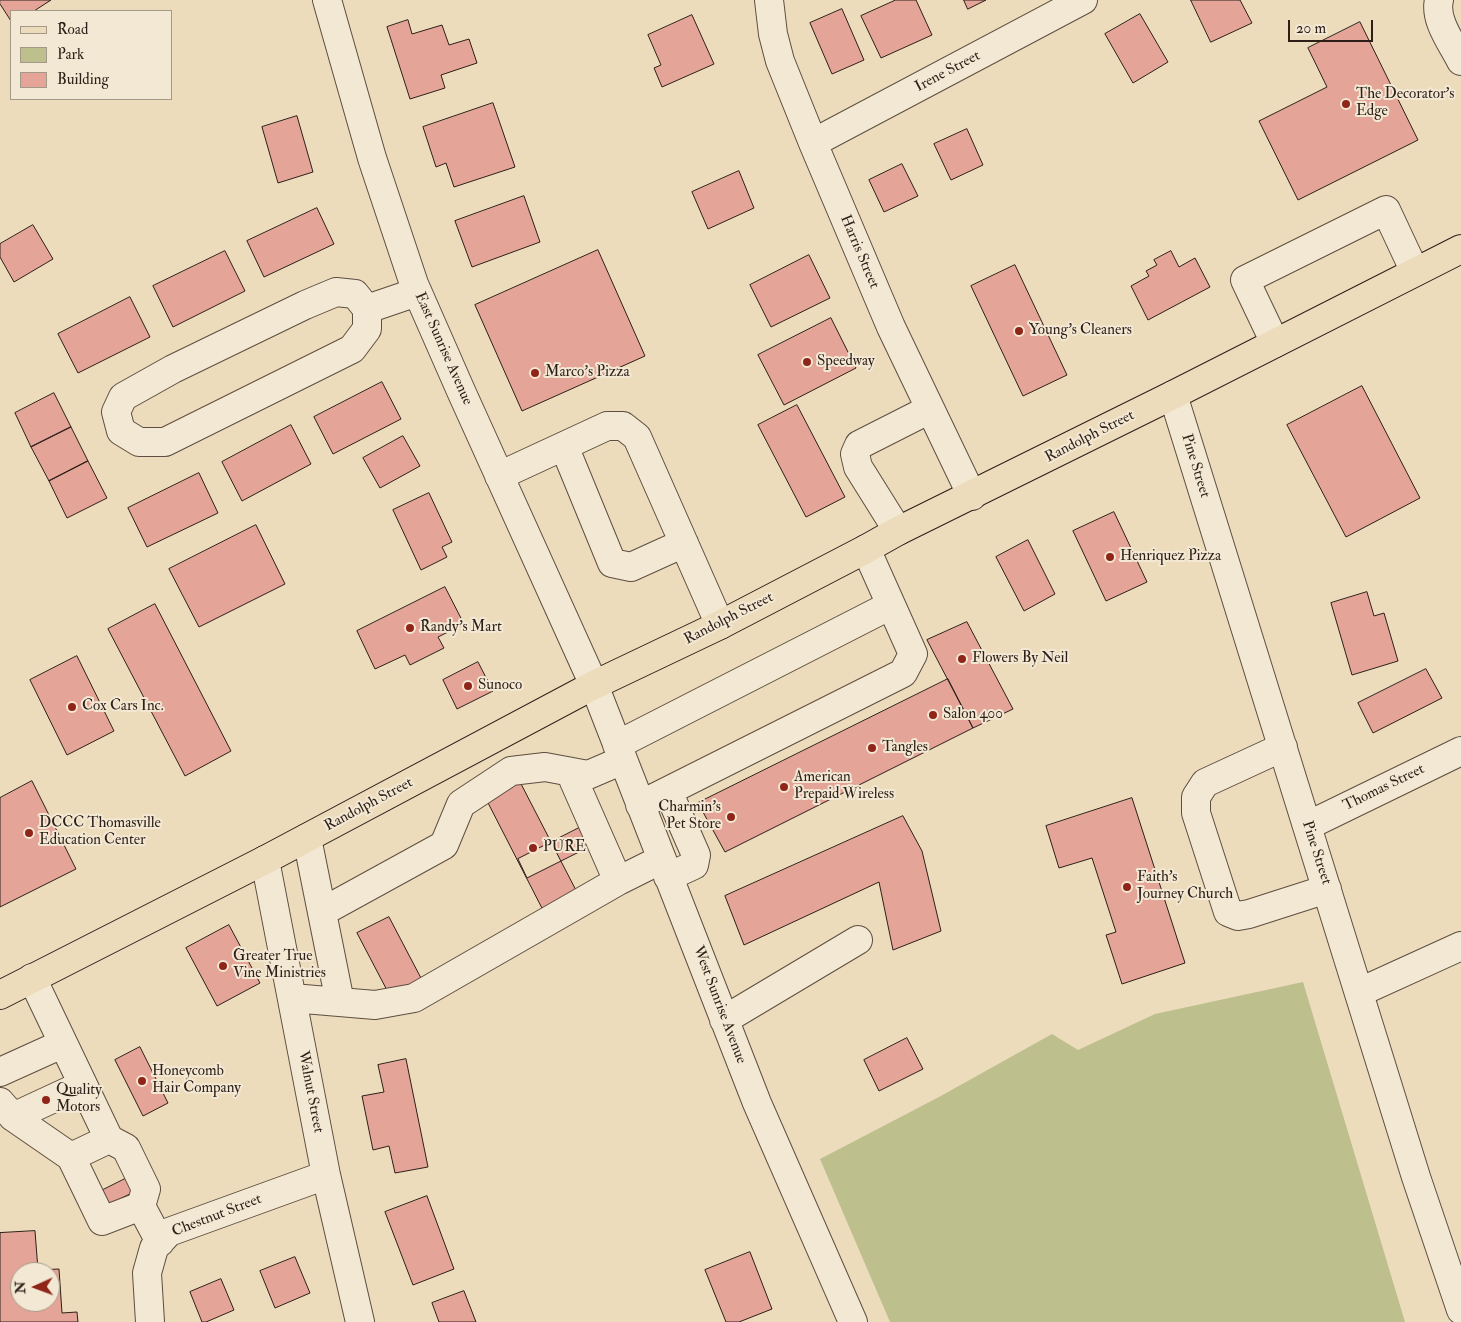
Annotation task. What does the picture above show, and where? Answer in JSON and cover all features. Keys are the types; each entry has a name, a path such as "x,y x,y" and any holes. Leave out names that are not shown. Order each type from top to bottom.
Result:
{"main road":[{"name":"Randolph Street","path":"0,995 265,860 594,685 720,625 898,531 972,496 1461,249"}],"street":[{"name":"East Sunrise Avenue","path":"326,0 372,158 417,292 594,685"},
{"name":"Harris Street","path":"769,0 773,34 780,61 813,143 891,328 972,496"},
{"name":"Irene Street","path":"813,143 1083,0"},
{"path":"1439,0 1437,8 1440,19 1461,61"},
{"path":"1275,344 1245,280 1386,210 1415,272"},
{"path":"336,292 355,294 367,309 367,328 352,349 313,370 165,442 139,442 122,431 116,412 123,397 173,369 336,292"},
{"path":"367,309 417,292"},
{"name":"Pine Street","path":"1173,395 1416,1177 1461,1310"},
{"path":"898,531 858,467 855,454 859,445 930,409"},
{"path":"499,476 607,426 624,426 638,437 720,625"},
{"path":"564,446 612,563 631,568 684,543"},
{"path":"640,805 903,674 913,654 866,549"},
{"path":"322,912 444,845 460,804 511,771 545,767 588,775 620,752 891,605"},
{"name":"West Sunrise Avenue","path":"594,685 757,1103 853,1322"},
{"path":"494,738 511,771"},
{"path":"1283,747 1205,783 1196,797 1196,814 1228,912 1238,916 1249,914 1328,889"},
{"name":"Thomas Street","path":"1307,826 1461,751"},
{"path":"570,772 618,882"},
{"path":"292,998 375,1005 414,998 618,882 665,868 694,865 696,855 668,791"},
{"path":"307,838 340,1002"},
{"name":"Walnut Street","path":"265,860 326,1175 360,1322"},
{"path":"724,1020 858,940"},
{"path":"1360,992 1461,946"},
{"path":"32,978 109,1139 126,1148 146,1189 141,1206 160,1242"},
{"path":"0,1072 62,1044"},
{"path":"6,1110 82,1085"},
{"path":"6,1110 71,1157 102,1221 141,1206"},
{"path":"71,1157 109,1139"},
{"name":"Chestnut Street","path":"150,1322 147,1273 154,1248 169,1232 326,1175"}],"green space":[{"path":"1303,982 1405,1322 890,1322 820,1159 939,1097 1052,1034 1078,1050 1155,1014"}],"building":[{"path":"0,0 51,0 36,10 10,10 10,19 0,4"},
{"path":"896,0 916,0 932,35 881,58 861,16"},
{"path":"964,0 986,0 968,9"},
{"path":"1191,0 1240,0 1252,23 1211,42"},
{"path":"842,9 864,60 832,74 810,23"},
{"path":"1140,14 1168,62 1133,83 1105,34"},
{"path":"692,15 714,64 662,87 654,68 661,65 648,35"},
{"path":"408,20 412,34 442,25 449,45 469,39 477,63 441,75 445,88 410,99 387,27"},
{"name":"The Decorator's Edge","path":"1360,22 1418,140 1298,200 1259,121 1327,87 1308,48"},
{"path":"493,103 515,167 454,187 446,163 436,167 423,127"},
{"path":"297,116 313,172 278,183 262,127"},
{"path":"967,129 983,165 951,180 934,144"},
{"path":"902,164 918,196 884,212 869,180"},
{"path":"739,171 754,208 708,229 692,192"},
{"path":"524,196 540,242 472,267 455,221"},
{"path":"317,208 334,244 264,277 247,241"},
{"path":"33,225 53,259 14,282 0,257 0,244"},
{"path":"598,250 645,356 522,411 475,305"},
{"path":"225,251 245,291 173,327 153,286"},
{"path":"1171,251 1179,267 1195,258 1210,287 1148,320 1131,286 1149,276 1146,271 1157,265 1154,260"},
{"path":"809,255 830,298 771,327 750,285"},
{"name":"Young's Cleaners","path":"1015,265 1067,375 1023,396 971,286"},
{"path":"130,297 150,337 78,373 58,334"},
{"name":"Speedway","path":"831,318 856,368 784,405 758,355"},
{"path":"382,382 401,419 333,454 314,417"},
{"path":"1362,386 1420,498 1346,537 1287,425"},
{"path":"54,393 71,427 31,447 15,413"},
{"name":"Speedway","path":"797,405 845,497 806,517 758,425"},
{"path":"291,425 311,464 242,501 222,462"},
{"path":"71,427 88,461 49,481 31,447"},
{"path":"403,436 420,466 380,488 363,458"},
{"path":"88,461 107,498 67,518 49,481"},
{"path":"199,473 218,513 147,547 128,508"},
{"path":"429,493 452,542 442,547 447,557 421,570 393,510"},
{"name":"Henriquez Pizza","path":"1114,512 1147,582 1106,601 1073,531"},
{"path":"256,525 285,584 199,627 169,569"},
{"path":"1028,540 1055,594 1024,611 996,557"},
{"name":"Randy's Mart","path":"445,587 464,624 438,637 444,648 410,665 405,655 375,669 357,631"},
{"path":"1367,592 1374,616 1384,613 1398,661 1352,675 1331,603"},
{"path":"155,604 231,751 185,776 108,629"},
{"name":"Flowers By Neil","path":"967,622 1013,709 973,728 927,640"},
{"path":"77,656 114,731 67,755 30,680"},
{"name":"Sunoco","path":"478,662 493,691 457,709 443,680"},
{"path":"1426,669 1442,698 1373,733 1358,703"},
{"path":"948,679 973,728 725,852 698,803"},
{"name":"PURE","path":"519,780 580,898 546,916 485,797"},
{"name":"DCCC Thomasville Education Center","path":"32,781 76,869 0,907 0,798"},
{"path":"1132,798 1185,963 1122,984 1106,935 1116,932 1092,858 1059,868 1046,826"},
{"path":"903,816 922,851 941,931 893,950 879,882 744,945 725,896"},
{"path":"579,828 589,847 527,878 518,859"},
{"path":"389,917 422,980 390,996 357,933"},
{"name":"Greater True Vine Ministries","path":"229,925 260,983 217,1006 186,948"},
{"path":"907,1038 923,1069 879,1091 864,1060"},
{"name":"Honeycomb Hair Company","path":"140,1047 168,1103 143,1116 115,1060"},
{"path":"406,1059 428,1167 395,1173 389,1146 373,1150 362,1096 384,1092 378,1065"},
{"path":"131,1176 138,1190 105,1206 99,1192"},
{"path":"427,1196 454,1269 413,1285 385,1212"},
{"path":"35,1231 37,1262 10,1262 10,1312 60,1312 60,1284 62,1313 77,1312 78,1322 0,1322 0,1233"},
{"path":"750,1252 772,1309 739,1322 726,1322 705,1270"},
{"path":"295,1257 310,1293 275,1308 260,1271"},
{"path":"221,1279 234,1310 202,1322 190,1292"},
{"path":"464,1291 476,1322 439,1322 432,1303"}],"place":[{"name":"The Decorator's Edge","path":"1346,104"},
{"name":"Young's Cleaners","path":"1019,331"},
{"name":"Speedway","path":"807,362"},
{"name":"Marco's Pizza","path":"535,373"},
{"name":"Henriquez Pizza","path":"1110,557"},
{"name":"Randy's Mart","path":"410,628"},
{"name":"Flowers By Neil","path":"962,659"},
{"name":"Sunoco","path":"468,686"},
{"name":"Cox Cars Inc.","path":"72,707"},
{"name":"Salon 400","path":"933,715"},
{"name":"Tangles","path":"872,748"},
{"name":"American Prepaid Wireless","path":"784,787"},
{"name":"Charmin's Pet Store","path":"731,817"},
{"name":"DCCC Thomasville Education Center","path":"29,833"},
{"name":"PURE","path":"533,848"},
{"name":"Faith's Journey Church","path":"1127,887"},
{"name":"Greater True Vine Ministries","path":"223,966"},
{"name":"Honeycomb Hair Company","path":"142,1081"},
{"name":"Quality Motors","path":"46,1100"}]}
